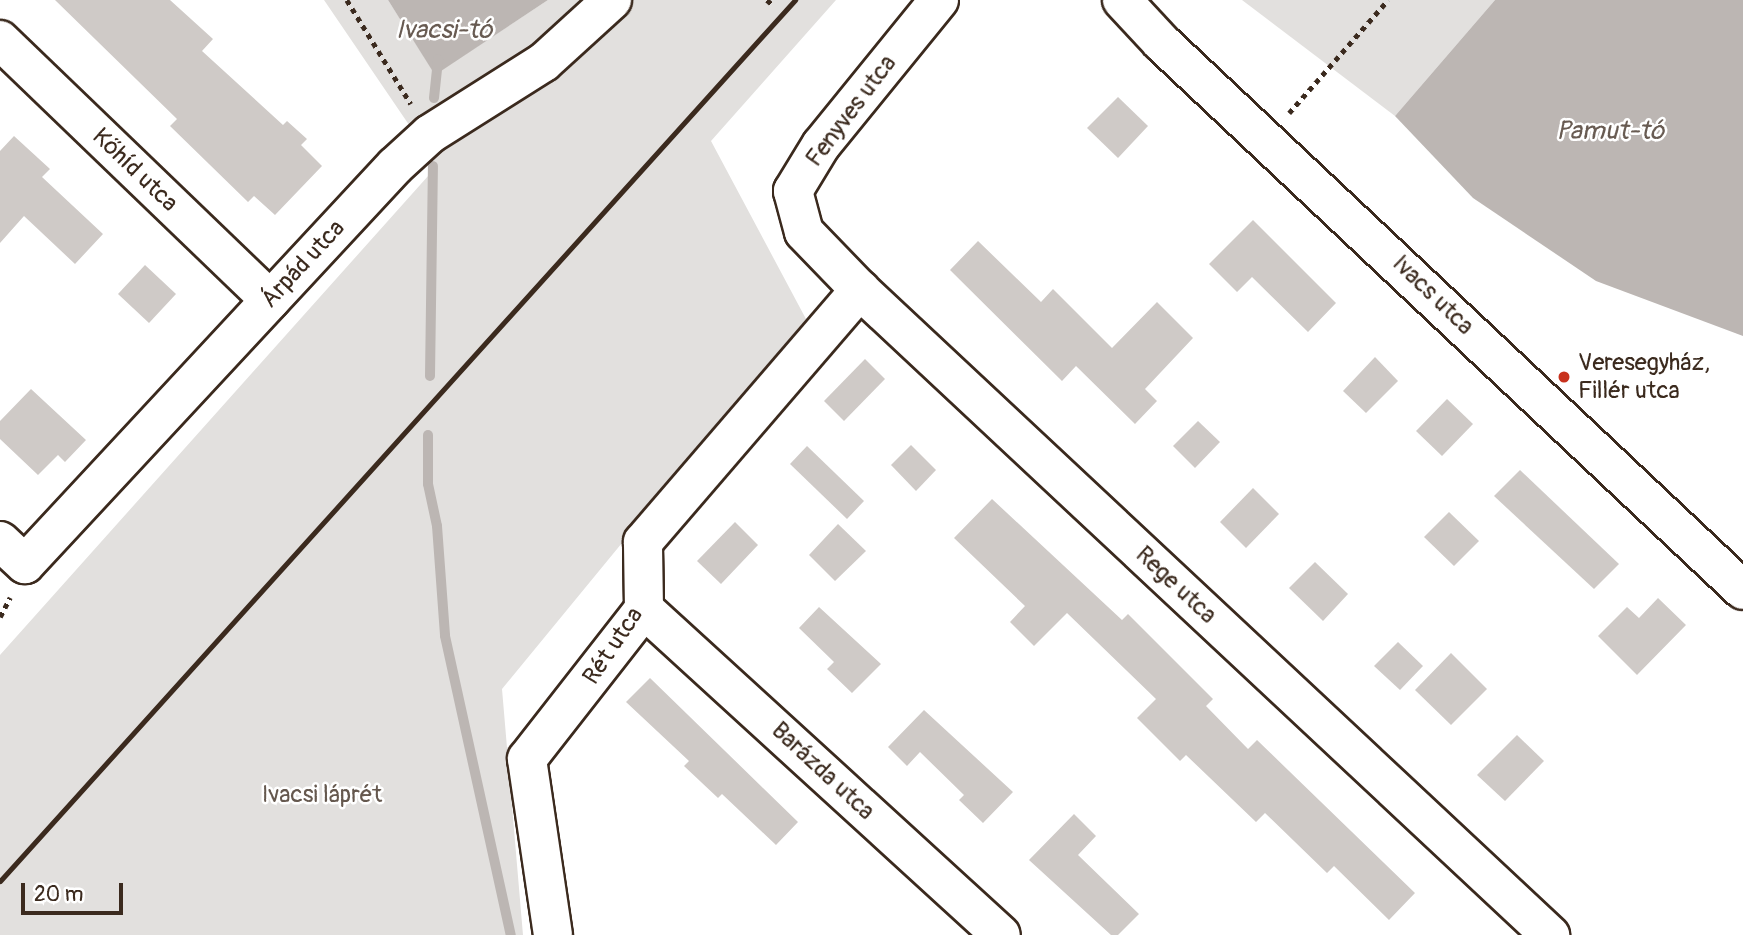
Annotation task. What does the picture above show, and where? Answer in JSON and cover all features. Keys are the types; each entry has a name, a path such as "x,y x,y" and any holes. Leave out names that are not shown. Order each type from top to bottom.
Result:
{"street":[{"name":"Árpád utca","path":"13,553 270,300 430,134 544,62 612,0"},
{"name":"Fenyves utca","path":"804,232 793,191 821,145 939,0"},
{"name":"Ivacs utca","path":"1122,0 1161,42 1267,138 1743,590"},
{"name":"Kőhíd utca","path":"0,40 270,300"},
{"name":"Rege utca","path":"804,232 860,290 1550,935"},
{"name":"Rét utca","path":"552,935 527,759 643,610 643,542 860,290"},
{"name":"Barázda utca","path":"643,610 1001,935"}],"path":[{"path":"347,0 430,134"},
{"path":"767,0 773,5"},
{"path":"1267,138 1388,0"}],"green space":[{"name":"Ivacsi láprét","path":"324,0 388,0 435,74 548,0 836,0 711,141 806,319 502,689 523,935 0,935 0,655 437,166"},
{"path":"1242,0 1495,0 1395,116"}],"water":[{"name":"Ivacsi-tó","path":"388,0 548,0 435,75"},
{"name":"Pamut-tó","path":"1495,0 1743,0 1743,336 1596,281 1473,198 1395,116"}],"building":[{"path":"55,0 170,0 213,39 202,51 283,125 287,121 307,139 301,145 322,166 275,215 254,196 248,202 170,126 177,119"},
{"path":"1118,97 1148,126 1118,158 1087,128"},
{"path":"14,136 50,169 42,177 103,234 75,264 24,216 0,243 0,151"},
{"path":"1253,220 1336,303 1308,332 1252,277 1237,292 1209,264"},
{"path":"978,241 1041,302 1053,289 1112,348 1157,302 1193,338 1145,389 1157,401 1135,424 1076,366 1062,381 950,270"},
{"path":"145,265 176,294 149,323 118,294"},
{"path":"1375,357 1398,381 1366,413 1343,391"},
{"path":"865,359 885,379 844,421 824,401"},
{"path":"31,389 86,440 65,462 58,455 38,475 0,439 0,421"},
{"path":"1447,399 1473,424 1442,456 1416,431"},
{"path":"1198,421 1220,442 1195,468 1173,446"},
{"path":"911,445 936,470 916,491 891,465"},
{"path":"807,446 864,501 847,519 790,464"},
{"path":"1520,470 1619,564 1594,589 1494,496"},
{"path":"1253,488 1279,514 1246,548 1220,522"},
{"path":"992,499 1122,620 1128,614 1213,699 1206,706 1248,749 1257,740 1415,893 1389,920 1334,866 1327,873 1265,813 1256,822 1186,755 1180,761 1137,718 1156,699 1067,613 1034,646 1010,622 1025,606 954,538"},
{"path":"1449,512 1479,541 1454,566 1424,537"},
{"path":"735,522 758,545 721,584 697,561"},
{"path":"838,524 866,551 835,581 809,555"},
{"path":"1315,562 1348,594 1323,621 1289,588"},
{"path":"1658,598 1686,625 1637,675 1598,636 1627,607 1639,618"},
{"path":"819,607 881,664 852,693 827,669 834,662 799,628"},
{"path":"1398,642 1423,666 1400,690 1374,666"},
{"path":"1451,653 1487,689 1451,725 1415,690"},
{"path":"650,678 798,822 776,845 722,794 718,798 684,766 689,761 626,702"},
{"path":"924,710 1013,792 983,823 959,800 964,795 920,752 907,766 888,747"},
{"path":"1517,735 1544,761 1505,801 1477,775"},
{"path":"1074,814 1096,836 1078,855 1139,914 1118,935 1111,935 1029,860"}],"waterway":[{"path":"434,98 438,59"},
{"path":"430,376 433,166"},
{"path":"428,435 428,484 437,526 445,636 511,935"}],"railway":[{"path":"0,881 795,0"}],"place":[{"name":"Veresegyház, Fillér utca","path":"1564,377"}]}
